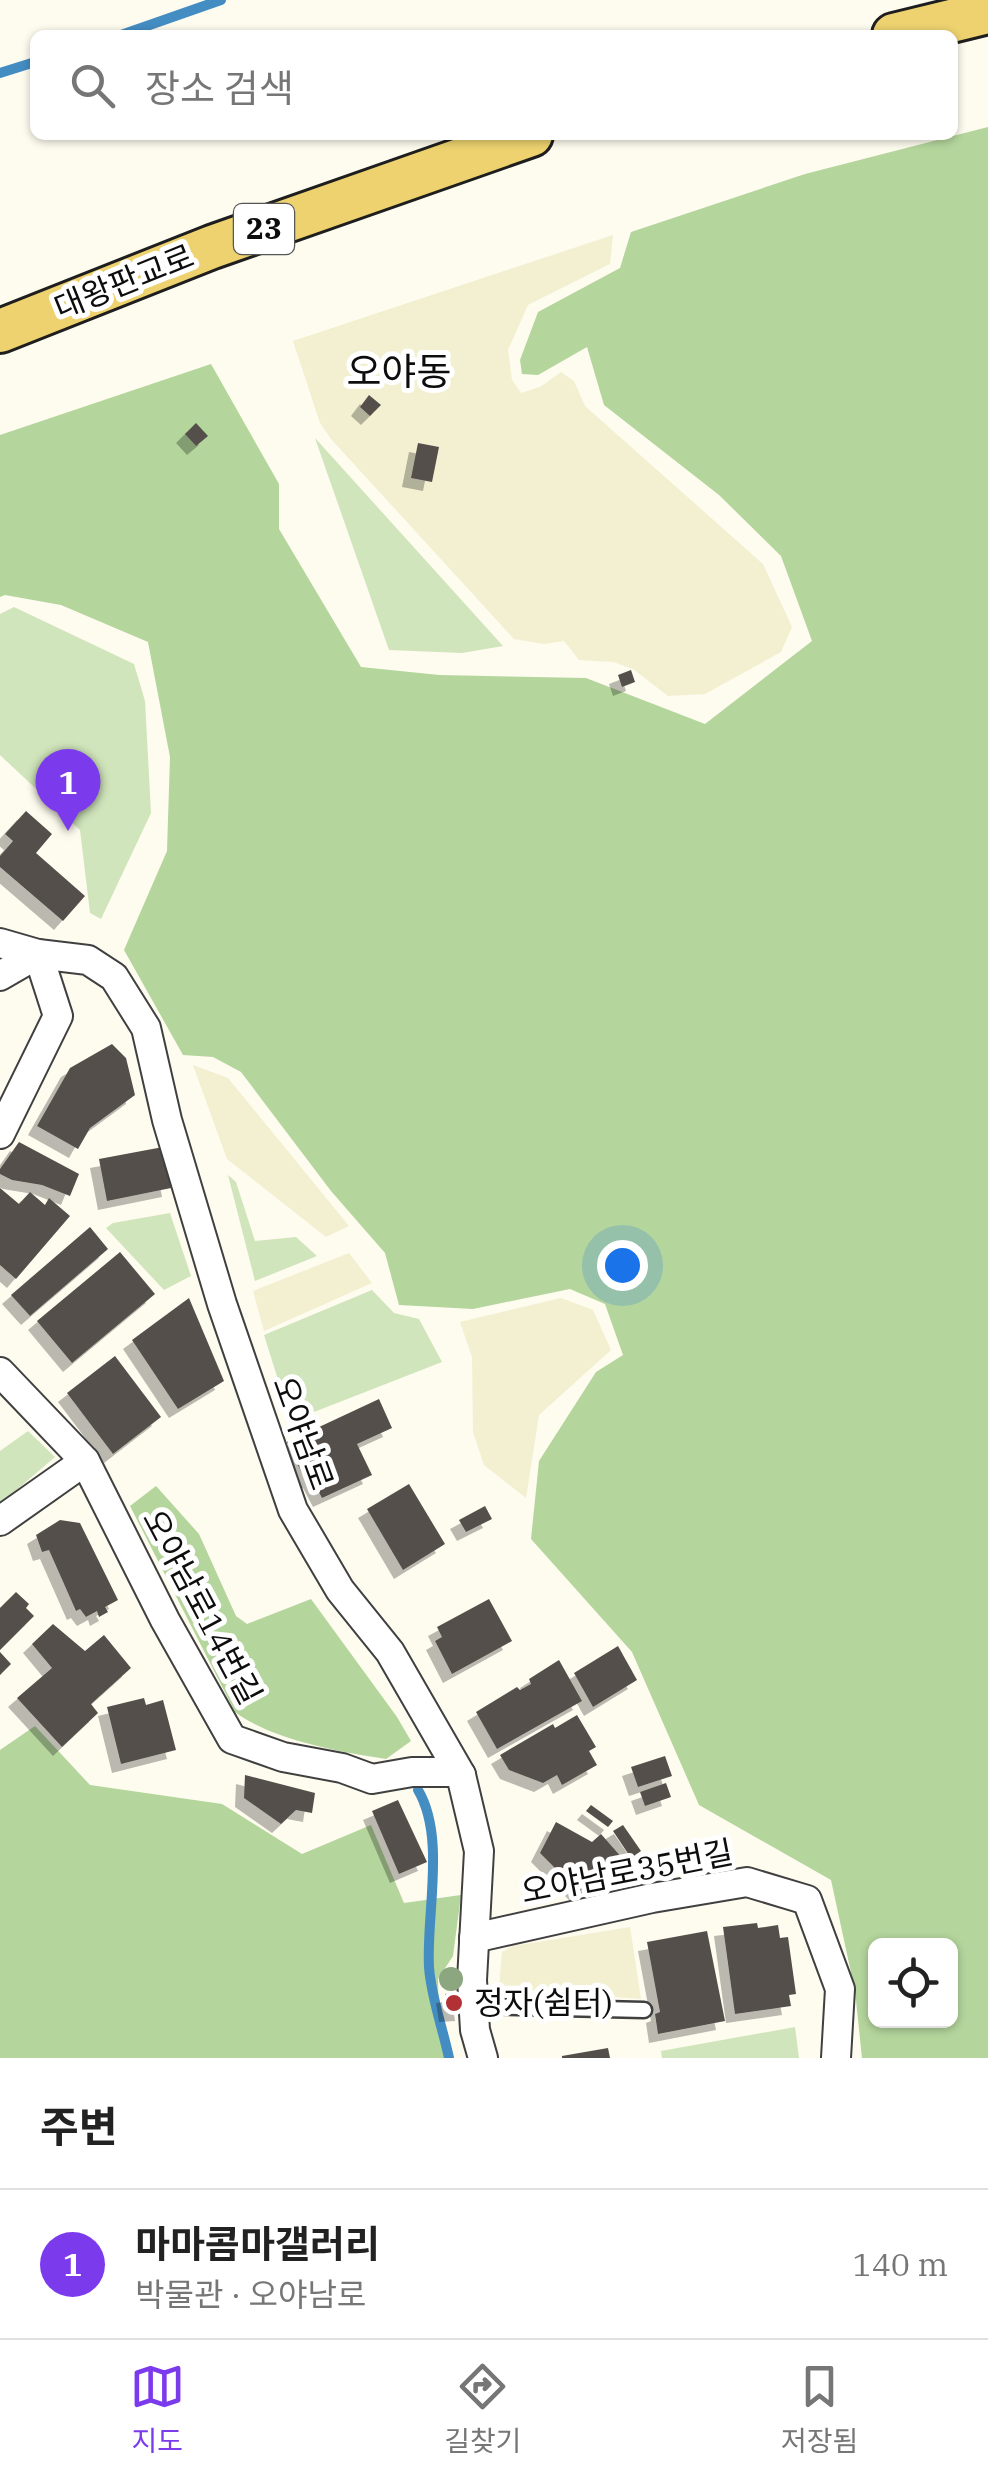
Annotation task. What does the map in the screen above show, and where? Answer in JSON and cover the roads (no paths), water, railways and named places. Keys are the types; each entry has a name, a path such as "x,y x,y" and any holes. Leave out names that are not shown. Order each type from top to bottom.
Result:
{"main road":[{"path":"914,30 988,12"},
{"name":"대왕판교로","path":"0,331 212,247 517,140"}],"street":[{"name":"오야남로","path":"0,944 38,954 88,960 114,977 146,1028 167,1120 222,1304 293,1510 340,1590 390,1652 461,1775 478,1850 474,2006 483,2058"},
{"path":"0,976 38,954 58,1016 0,1134"},
{"name":"오야남로14번길","path":"0,1372 85,1461 165,1620 232,1740 372,1779 412,1772 461,1775"},
{"path":"0,1521 85,1461"},
{"name":"오야남로35번길","path":"474,1938 652,1898 746,1882 806,1900 840,1989 836,2058"}],"lane":[{"path":"474,2006 644,2010"}],"waterway":[{"path":"135,30 221,0"},
{"path":"0,73 30,64"},
{"path":"418,1790 426,1809 433,1853 430,1978 449,2058"}],"place":[{"name":"마마콤마갤러리","path":"68,831"},
{"name":"정자(쉼터)","path":"454,2003"}],"district":[{"name":"오야동","path":"399,372"}]}
